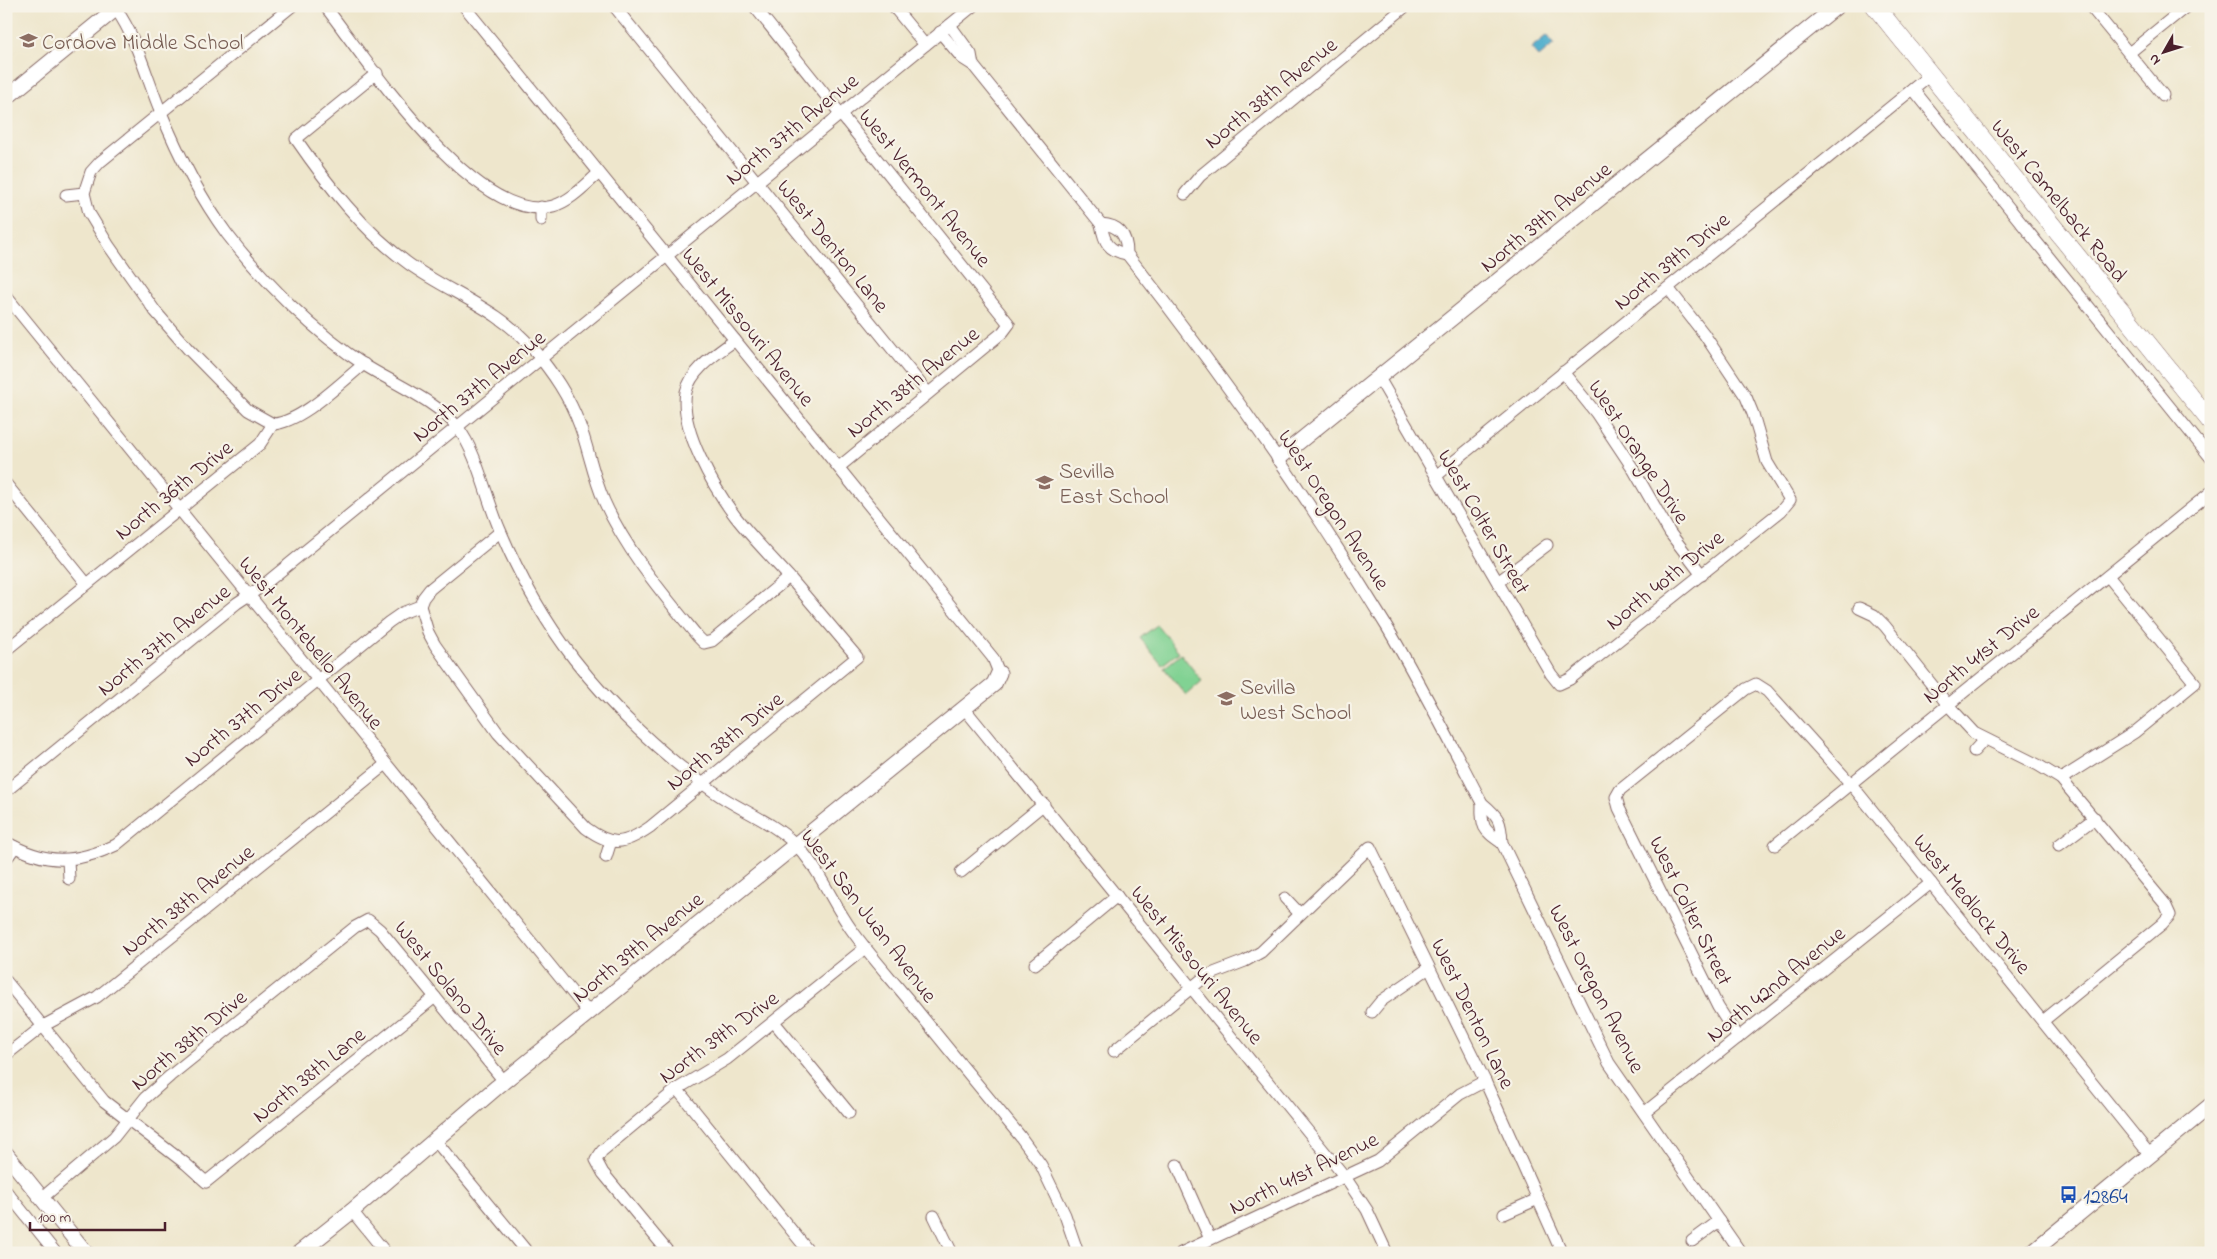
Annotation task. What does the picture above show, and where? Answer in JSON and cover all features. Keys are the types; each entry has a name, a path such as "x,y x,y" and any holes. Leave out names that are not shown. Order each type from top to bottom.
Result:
{"main road":[{"name":"West Camelback Road","path":"1875,6 2211,422"}],"street":[{"path":"292,6 100,162 91,172 84,193 89,213 109,246 155,311 188,349 248,410 273,424 284,423 299,416 364,364"},
{"path":"325,6 419,126 441,151 491,191 513,204 541,208 552,206 568,198 600,173"},
{"name":"West Missouri Avenue","path":"464,6 993,658 999,673"},
{"name":"West Denton Lane","path":"614,6 928,392"},
{"name":"West Vermont Avenue","path":"754,6 1009,324"},
{"path":"893,6 925,46"},
{"name":"North 37th Avenue","path":"6,791 237,603 459,428 666,256 973,6"},
{"name":"North 38th Avenue","path":"1185,194 1200,176 1406,6"},
{"name":"North 39th Avenue","path":"1279,458 1837,6"},
{"path":"2090,6 2163,95"},
{"path":"2129,53 2187,6"},
{"path":"6,98 117,8"},
{"name":"West San Juan Avenue","path":"117,8 130,31 183,163 201,196 251,263 303,315 364,364 447,416 459,428 470,448 500,532 553,630 575,660 640,730 703,783 715,793 774,826 796,845 824,882 850,928 1020,1136 1041,1165 1065,1215 1078,1253"},
{"name":"West Oregon Avenue","path":"945,28 962,58 973,65 1101,224 1104,240 1111,249 1127,254"},
{"path":"377,73 296,139 342,200 380,240 408,263 439,284 498,316 520,334 542,360 564,389 580,425 594,477 613,520 650,577 704,643 712,641 789,577 735,516 713,480 695,444 687,420 681,388 703,365 735,340"},
{"name":"North 39th Drive","path":"1436,476 1930,75"},
{"name":"West Camelback Road","path":"1913,89 2211,458"},
{"path":"66,195 84,193"},
{"path":"541,208 541,220"},
{"name":"West Oregon Avenue","path":"1101,224 1110,225 1126,238 1127,254 1206,355 1279,458 1388,628 1482,803 1496,814 1502,826 1502,843 1609,1063 1741,1253"},
{"name":"North 40th Drive","path":"1559,684 1570,680 1702,575 1780,511 1790,500 1767,462 1753,414 1746,398 1704,334 1668,288"},
{"name":"West Montebello Avenue","path":"6,296 588,1012"},
{"path":"2102,323 2119,309"},
{"name":"North 38th Avenue","path":"838,467 1003,332 1009,324"},
{"name":"West Orange Drive","path":"1563,372 1596,412 1632,467 1670,534 1702,575"},
{"name":"West Colter Street","path":"1379,378 1551,674 1559,684"},
{"name":"North 36th Drive","path":"6,650 260,444 273,424"},
{"path":"6,484 87,584"},
{"name":"North 41st Drive","path":"1775,845 2211,492"},
{"path":"500,532 430,589 423,598 420,606 428,632 435,645 498,733 586,828 598,837 611,842 606,857"},
{"path":"1498,582 1547,545"},
{"path":"2061,779 2135,732 2194,683 2108,576"},
{"name":"North 38th Drive","path":"611,842 632,839 858,657 789,577"},
{"name":"North 37th Drive","path":"11,844 39,857 68,860 96,854 116,844 389,622 402,613 420,606"},
{"path":"1859,608 1874,615 1885,626 1948,705 1974,733 1984,740 2038,765 2061,779 2164,904 2170,915 2162,924 2043,1021"},
{"name":"North 39th Avenue","path":"300,1253 588,1012 994,684 999,673"},
{"name":"West Medlock Drive","path":"1616,796 1620,790 1746,689 1756,684 1767,691 1851,784 2151,1156"},
{"name":"West Missouri Avenue","path":"964,708 1346,1177 1368,1210 1387,1253"},
{"path":"1974,751 1984,740"},
{"name":"North 38th Avenue","path":"6,1055 43,1026 97,997 386,764"},
{"name":"West Colter Street","path":"1616,796 1624,816 1718,1007 1738,1038"},
{"name":"West Oregon Avenue","path":"1482,803 1481,821 1487,832 1502,843"},
{"path":"961,872 1044,804"},
{"path":"2059,845 2094,818"},
{"path":"6,859 11,844"},
{"name":"West Denton Lane","path":"1300,914 1370,847 1485,1081 1562,1253"},
{"path":"68,860 69,880"},
{"name":"North 42nd Avenue","path":"1644,1113 1931,883"},
{"path":"1035,964 1117,896"},
{"path":"1114,1051 1212,972 1255,956 1300,914 1285,898"},
{"name":"North 38th Drive","path":"42,1198 114,1137 145,1098 170,1076 355,927 368,920"},
{"name":"West Solano Drive","path":"368,920 380,930 504,1081"},
{"name":"North 39th Drive","path":"669,1253 604,1173 596,1160 602,1151 677,1089 727,1059 866,948"},
{"path":"1372,1012 1381,1001 1429,968"},
{"path":"6,981 104,1100 128,1120"},
{"name":"North 38th Lane","path":"128,1120 186,1164 206,1182 435,997"},
{"path":"774,1022 849,1113"},
{"name":"North 41st Avenue","path":"1181,1253 1346,1177 1386,1156 1460,1094 1485,1081"},
{"path":"677,1089 810,1253"},
{"path":"2031,1253 2211,1105"},
{"path":"434,1139 528,1253"},
{"path":"6,1154 86,1253"},
{"path":"1177,1165 1210,1239"},
{"path":"6,1191 56,1253"},
{"path":"1504,1214 1538,1199"},
{"path":"352,1211 386,1253"},
{"path":"934,1216 952,1253"},
{"path":"1692,1241 1718,1221"}],"green space":[{"path":"1157,625 1179,652 1162,665 1140,638"},
{"path":"1181,654 1202,681 1186,695 1164,668"}],"water":[{"path":"1547,35 1554,44 1539,57 1531,48"}],"place":[{"name":"Cordova Middle School","path":"28,41"},
{"name":"Sevilla East School","path":"1045,483"},
{"name":"Sevilla West School","path":"1226,699"},
{"name":"12864","path":"2069,1195"}]}
